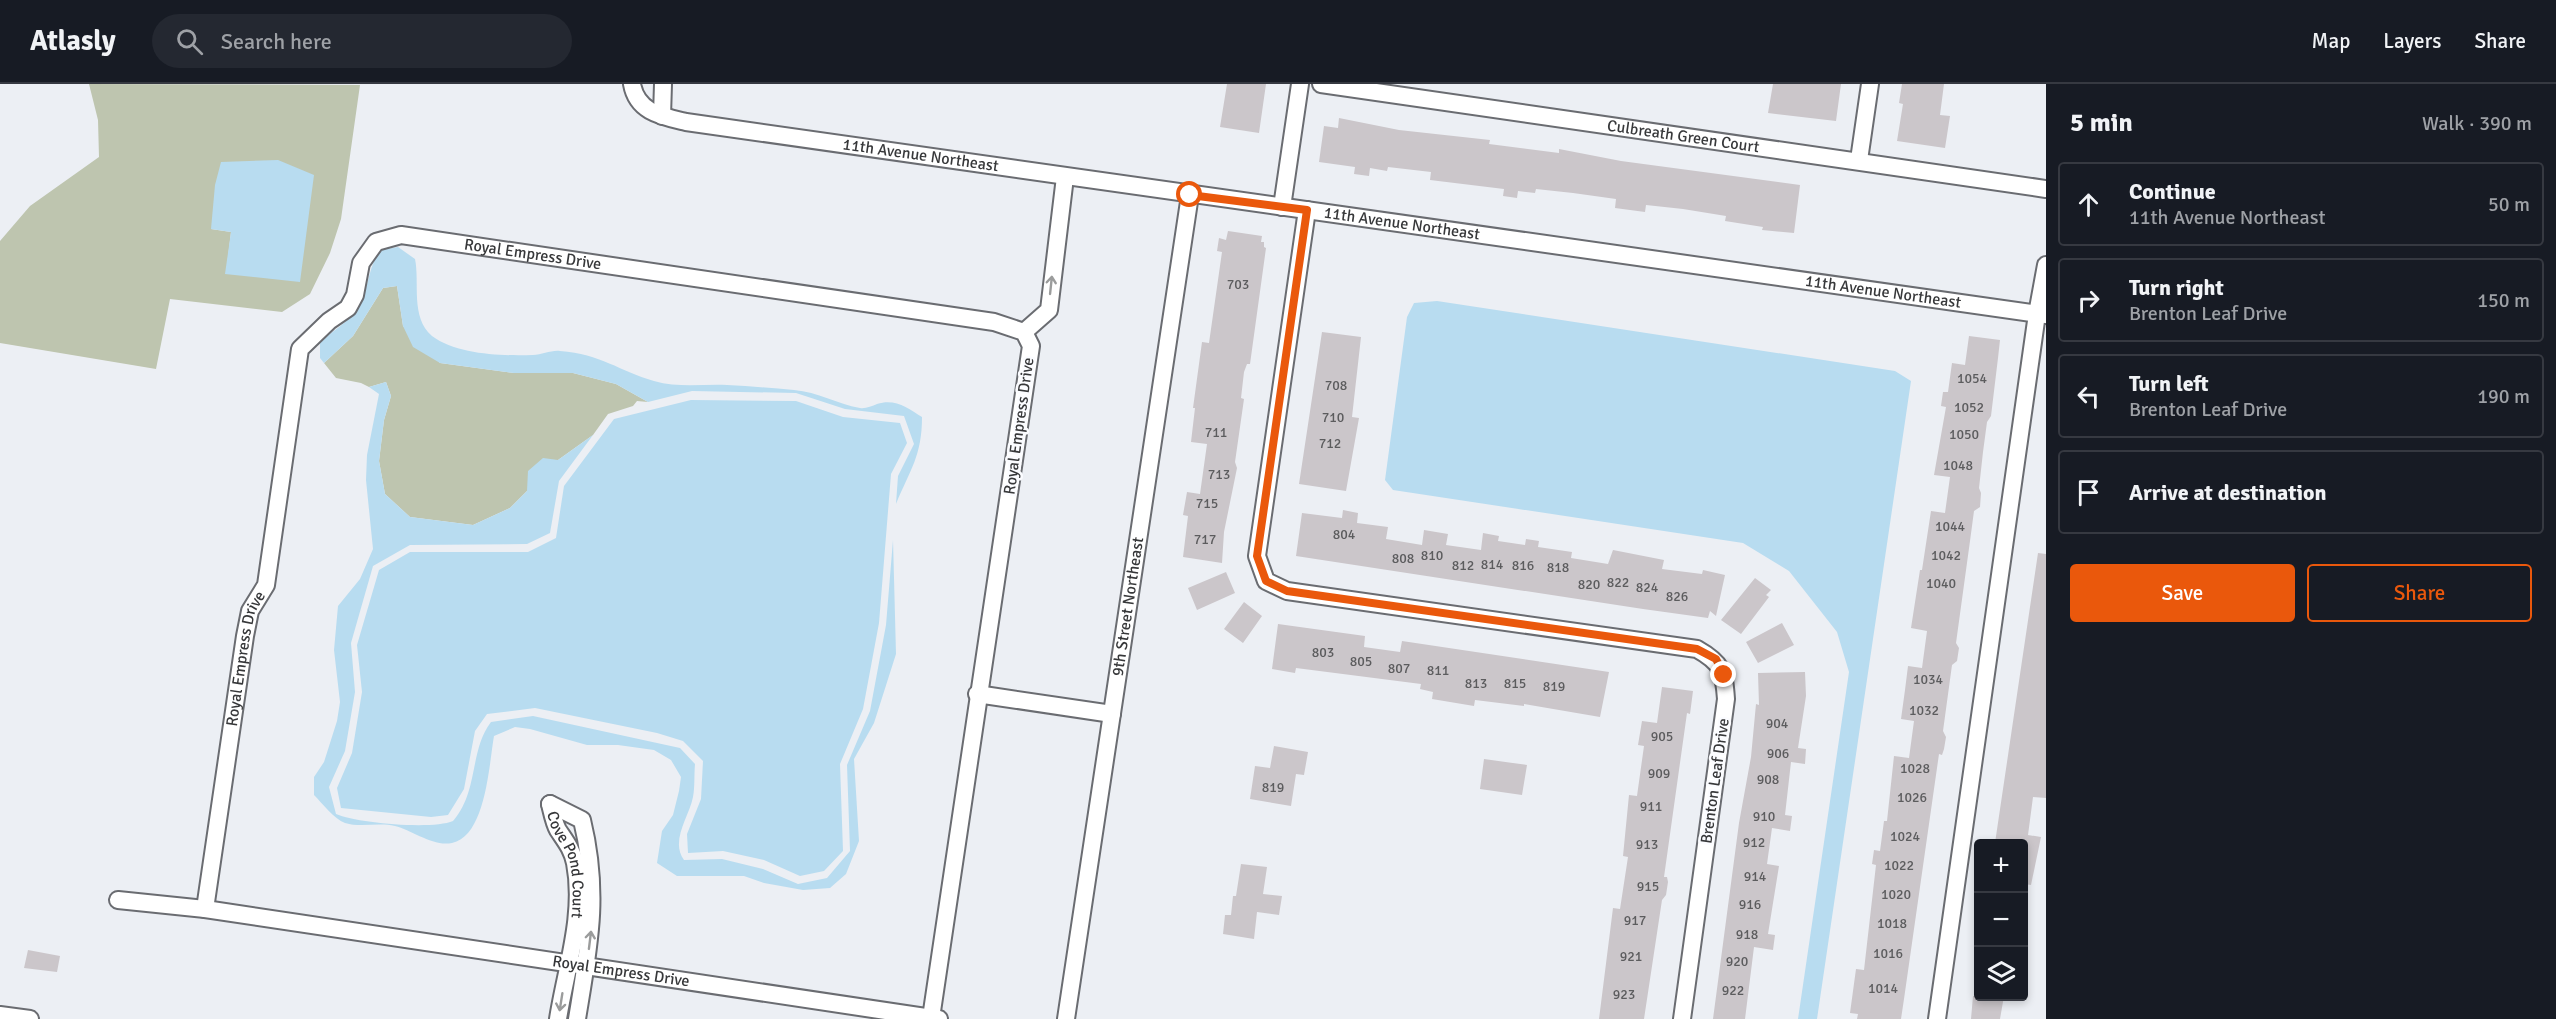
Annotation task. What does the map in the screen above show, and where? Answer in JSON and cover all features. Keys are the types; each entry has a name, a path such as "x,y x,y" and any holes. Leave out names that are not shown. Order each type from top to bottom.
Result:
{"street":[{"name":"11th Avenue Northeast","path":"632,84 634,97 647,110 686,122 2041,315"},
{"path":"662,116 663,84"},
{"path":"1282,207 1300,84"},
{"name":"Culbreath Green Court","path":"1321,84 1859,160 2046,189"},
{"path":"1859,160 1870,84"},
{"path":"1024,332 1049,310 1065,177"},
{"name":"9th Street Northeast","path":"1066,1019 1190,195"},
{"name":"Brenton Leaf Drive","path":"1307,210 1257,556 1266,581 1287,591 1697,649 1716,659 1724,675 1726,699 1682,1019"},
{"name":"Royal Empress Drive","path":"118,900 205,909 586,968 935,1018 977,694 1030,357 1031,345 1024,332 994,322 401,235 376,242 361,262 355,296 348,308 329,321 300,349 266,585 250,611 245,636 205,909"},
{"path":"1937,1019 2041,315 2046,265"},
{"path":"977,694 1112,714"},
{"name":"Cove Pond Court","path":"558,1019 578,906 578,885 567,839 558,830 550,804 582,820 586,840 593,910 578,1019"},
{"path":"0,1015 30,1019"}],"green space":[{"path":"89,84 360,85 341,219 330,253 310,294 282,312 170,299 156,369 0,343 0,241 30,206 99,157 98,120","holes":["313,176 226,274 231,232 211,229"]},
{"path":"397,286 403,326 440,363 514,373 573,373 616,384 648,402 637,401 633,406 608,414 593,435 558,460 510,508 473,525 410,517 385,494 379,461 384,420 391,396 386,382 369,387 336,378 324,363 353,336 383,288"}],"water":[{"path":"278,160 314,175 300,282 225,274 231,232 211,229 215,185 221,162"},
{"path":"398,247 415,259 418,310 425,328 432,336 454,347 467,351 508,355 536,355 557,351 574,353 599,359 663,383 735,385 794,390 860,408 884,402 906,407 922,417 920,442 896,504 898,476 914,444 904,416 845,409 796,393 692,391 648,402 616,384 573,373 514,373 440,363 413,347 403,326 397,286 383,288 353,336 324,363 320,358 320,343 356,311 380,250"},
{"path":"1437,301 1895,371 1911,381 1817,1019 1798,1019 1849,672 1837,632 1789,571 1743,543 1393,490 1385,480 1407,317 1414,303"},
{"path":"386,382 391,396 384,420 379,461 385,494 410,517 473,525 510,508 527,491 528,471 543,458 558,460 593,435 559,481 550,533 527,544 410,545 373,566 351,643 355,692 345,751 329,787 336,814 360,820 394,824 429,825 453,821 467,797 479,745 491,722 533,716 680,748 695,764 693,797 679,845 684,860 722,859 763,869 798,884 827,878 850,851 847,765 870,711 886,625 893,540 896,654 874,723 854,759 859,841 846,874 830,888 803,890 764,883 744,876 677,876 657,863 662,831 673,815 681,777 671,760 654,750 618,745 587,745 515,727 494,736 484,797 479,813 463,838 452,843 437,843 395,826 345,823 324,806 314,795 314,777 324,762 337,721 340,702 334,650 338,606 360,579 373,549 366,480 367,455 379,394 369,387"},
{"path":"691,400 796,401 843,417 900,423 907,443 891,474 879,623 863,709 840,764 843,851 824,871 800,876 764,860 723,851 688,853 687,834 701,799 703,761 683,741 657,733 535,708 487,714 475,731 464,789 448,815 431,817 341,808 337,788 352,753 362,692 357,645 379,570 410,552 528,552 556,538 564,486 614,419"}],"building":[{"path":"1227,84 1266,84 1259,133 1220,127"},
{"path":"1773,84 1841,84 1836,121 1768,113"},
{"path":"1902,84 1944,84 1940,115 1950,116 1945,148 1897,141 1903,104 1899,103"},
{"path":"1339,118 1399,130 1490,140 1489,144 1559,153 1559,149 1621,161 1800,185 1794,233 1762,230 1763,227 1725,221 1726,216 1683,209 1646,205 1645,212 1615,208 1616,199 1573,193 1536,189 1535,193 1518,191 1517,198 1503,196 1504,189 1430,180 1431,172 1388,167 1387,171 1370,168 1369,176 1354,174 1355,167 1319,162 1324,126 1338,128"},
{"path":"1228,231 1262,236 1261,242 1264,242 1266,248 1250,364 1247,364 1244,372 1241,398 1244,399 1235,462 1237,468 1224,532 1222,563 1183,557 1188,516 1183,515 1187,492 1200,494 1207,444 1191,442 1195,408 1193,408 1202,342 1209,343 1222,252 1217,251 1219,238 1226,240"},
{"path":"1322,332 1361,337 1352,417 1359,418 1346,491 1299,484"},
{"path":"1969,336 2000,340 1991,416 1987,422 1983,452 1979,488 1980,507 1974,511 1956,643 1959,648 1957,661 1952,665 1943,731 1946,737 1942,755 1939,754 1901,1019 1857,1019 1858,1014 1850,1013 1856,969 1864,970 1876,865 1872,864 1874,850 1880,851 1884,821 1887,821 1894,756 1909,758 1914,721 1901,719 1908,666 1922,668 1927,631 1911,628 1920,570 1922,570 1931,511 1945,513 1950,477 1934,475 1946,407 1941,406 1943,392 1948,392 1952,363 1965,365"},
{"path":"1343,510 1358,513 1357,523 1388,527 1386,539 1422,545 1424,530 1448,534 1446,545 1481,550 1483,533 1499,536 1498,541 1525,545 1526,539 1539,541 1538,547 1572,552 1571,558 1608,564 1613,550 1664,560 1662,569 1702,574 1703,570 1725,575 1716,616 1710,611 1708,618 1296,556 1302,513 1342,518"},
{"path":"2038,553 2046,554 2046,798 2033,797 2028,835 2041,837 2031,885 2028,885 2028,839 1996,839"},
{"path":"1226,572 1235,593 1197,610 1188,588"},
{"path":"1755,578 1771,590 1766,595 1769,597 1741,634 1721,620"},
{"path":"1244,602 1262,616 1243,643 1224,629"},
{"path":"1782,623 1794,645 1758,663 1746,642"},
{"path":"1278,624 1365,636 1364,647 1400,652 1402,641 1609,672 1600,717 1524,704 1524,706 1475,700 1474,706 1432,699 1433,692 1420,689 1421,684 1296,668 1295,673 1272,669"},
{"path":"1805,672 1806,696 1798,748 1806,749 1805,764 1791,762 1785,815 1792,816 1790,831 1772,828 1767,864 1779,866 1768,934 1775,935 1773,950 1754,947 1745,1019 1713,1019 1739,823 1751,757 1756,704 1759,705 1758,673"},
{"path":"1662,687 1693,691 1690,714 1687,713 1664,877 1667,877 1668,882 1666,895 1662,900 1644,1019 1599,1019 1613,908 1620,909 1628,857 1623,856 1629,795 1637,796 1644,746 1638,745 1642,721 1657,723"},
{"path":"1274,746 1308,752 1304,775 1296,774 1291,806 1250,799 1255,766 1270,768"},
{"path":"1484,759 1527,765 1522,795 1480,789"},
{"path":"1241,864 1267,867 1263,894 1282,896 1279,915 1257,912 1254,939 1223,934 1225,915 1231,915 1233,896 1236,896"},
{"path":"28,950 60,956 57,972 24,968"},
{"path":"1973,996 1974,1001 2003,1001 2000,1019 1971,1019"}],"route":[{"path":"1190,195 1307,210 1257,556 1266,581 1287,591 1697,649 1716,659 1724,675"}]}
